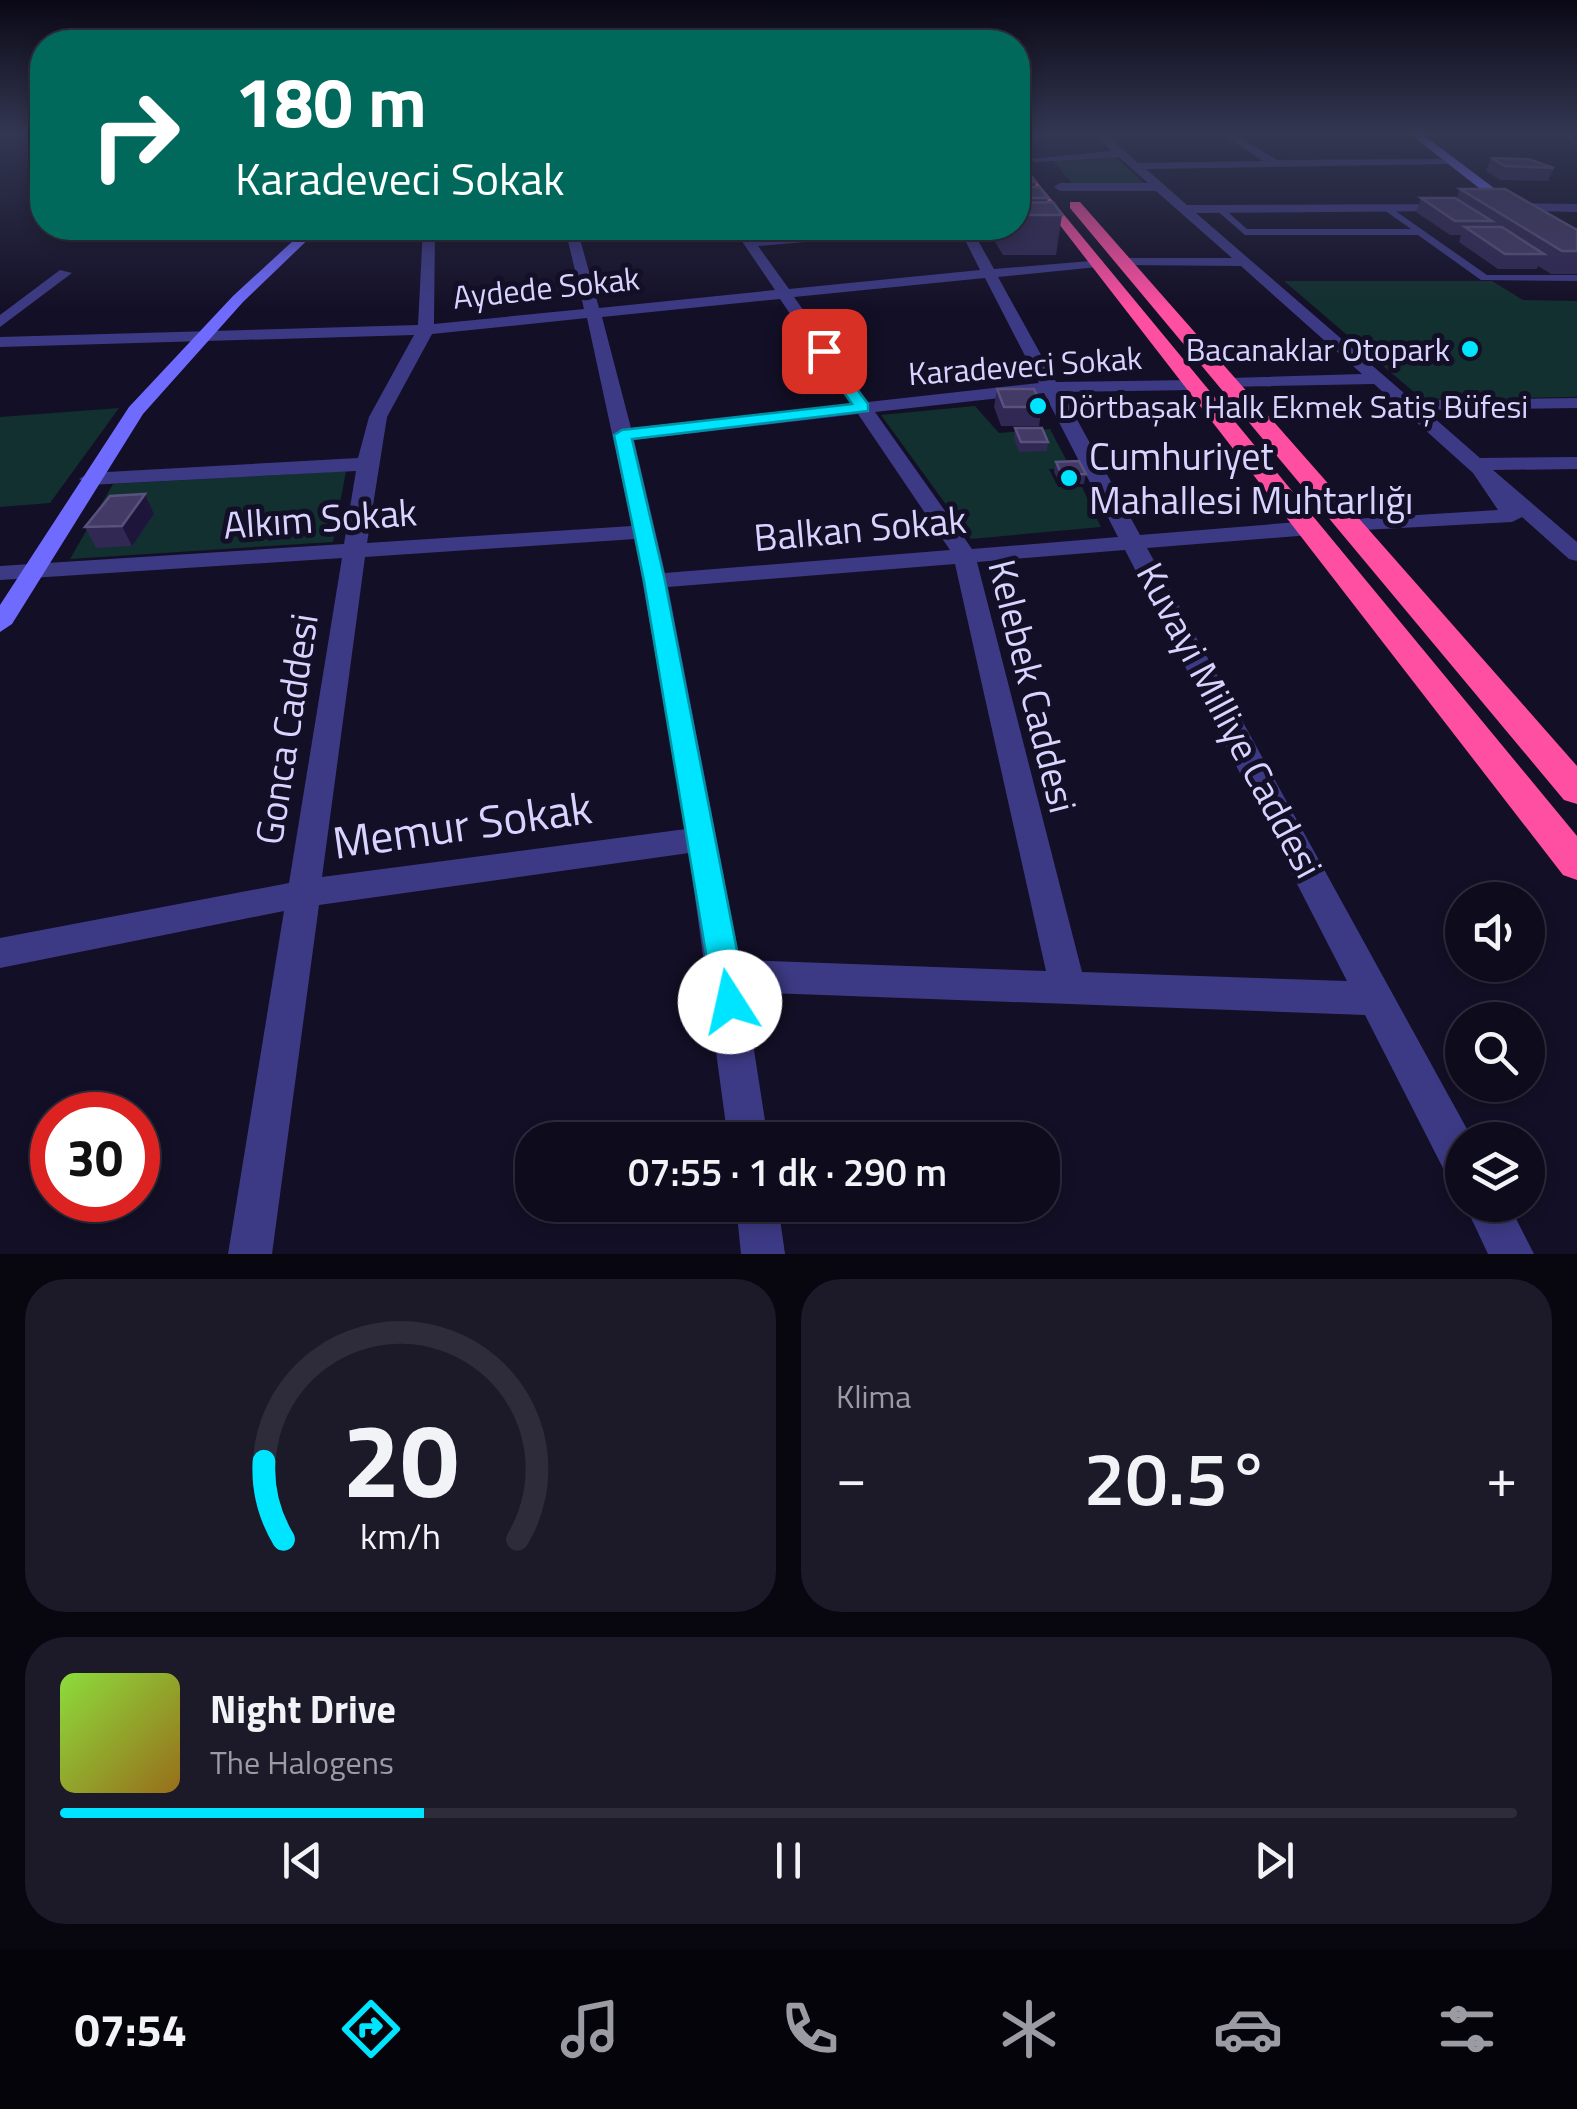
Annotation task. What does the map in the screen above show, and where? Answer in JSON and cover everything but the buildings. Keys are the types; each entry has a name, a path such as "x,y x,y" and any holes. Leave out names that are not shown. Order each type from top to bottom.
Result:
{"highway":[{"path":"1050,193 1097,263 1577,864"},
{"path":"1065,193 1577,790"}],"street":[{"path":"1167,193 1577,554"},
{"path":"1492,193 1541,224"},
{"path":"1186,209 1475,207"},
{"path":"1493,207 1577,208"},
{"path":"0,624 30,571 136,411 199,340 302,240"},
{"name":"Gonca Caddesi","path":"250,1254 367,464 378,417 426,330 429,240"},
{"path":"574,240 655,581 726,975 746,1122"},
{"name":"Kelebek Caddesi","path":"747,240 964,554 1068,988"},
{"name":"Kuvayi Milliye Caddesi","path":"971,240 1445,1128"},
{"path":"1126,262 1246,262"},
{"name":"Aydede Sokak","path":"0,342 199,340 426,330 1097,263"},
{"path":"0,322 65,274"},
{"path":"1231,383 1380,379"},
{"name":"Karadeveci Sokak","path":"622,435 1052,387 1194,384"},
{"path":"1411,406 1577,403"},
{"path":"1476,464 1577,462"},
{"path":"90,479 367,464"},
{"path":"1353,526 1512,516 1476,464"},
{"name":"Balkan Sokak","path":"655,581 1310,528"},
{"name":"Alkım Sokak","path":"0,573 644,532"},
{"name":"Memur Sokak","path":"0,953 301,894 701,838"},
{"path":"726,975 1377,998"},
{"path":"759,1222 763,1254"},
{"path":"1495,1222 1512,1254"}],"lane":[{"path":"1387,208 1485,278 1577,278"},
{"path":"1218,209 1245,232 1421,232"}],"green space":[{"name":"Bacanaklar Otopark","path":"1284,281 1492,281 1523,300 1577,301 1577,397 1422,399"},
{"path":"975,406 999,433 1050,429 1071,469 1049,469 1058,487 1082,487 1101,527 971,539 881,415"},
{"path":"119,408 50,503 0,507 0,417"},
{"path":"346,471 333,542 70,559 113,484"}],"place":[{"name":"Bacanaklar Otopark","path":"1470,349"},
{"name":"Dörtbaşak Halk Ekmek Satiş Büfesi","path":"1038,406"},
{"name":"Cumhuriyet Mahallesi Muhtarlığı","path":"1069,478"}],"route":[{"path":"730,1002 655,581 622,435 862,408 824,351"}]}
